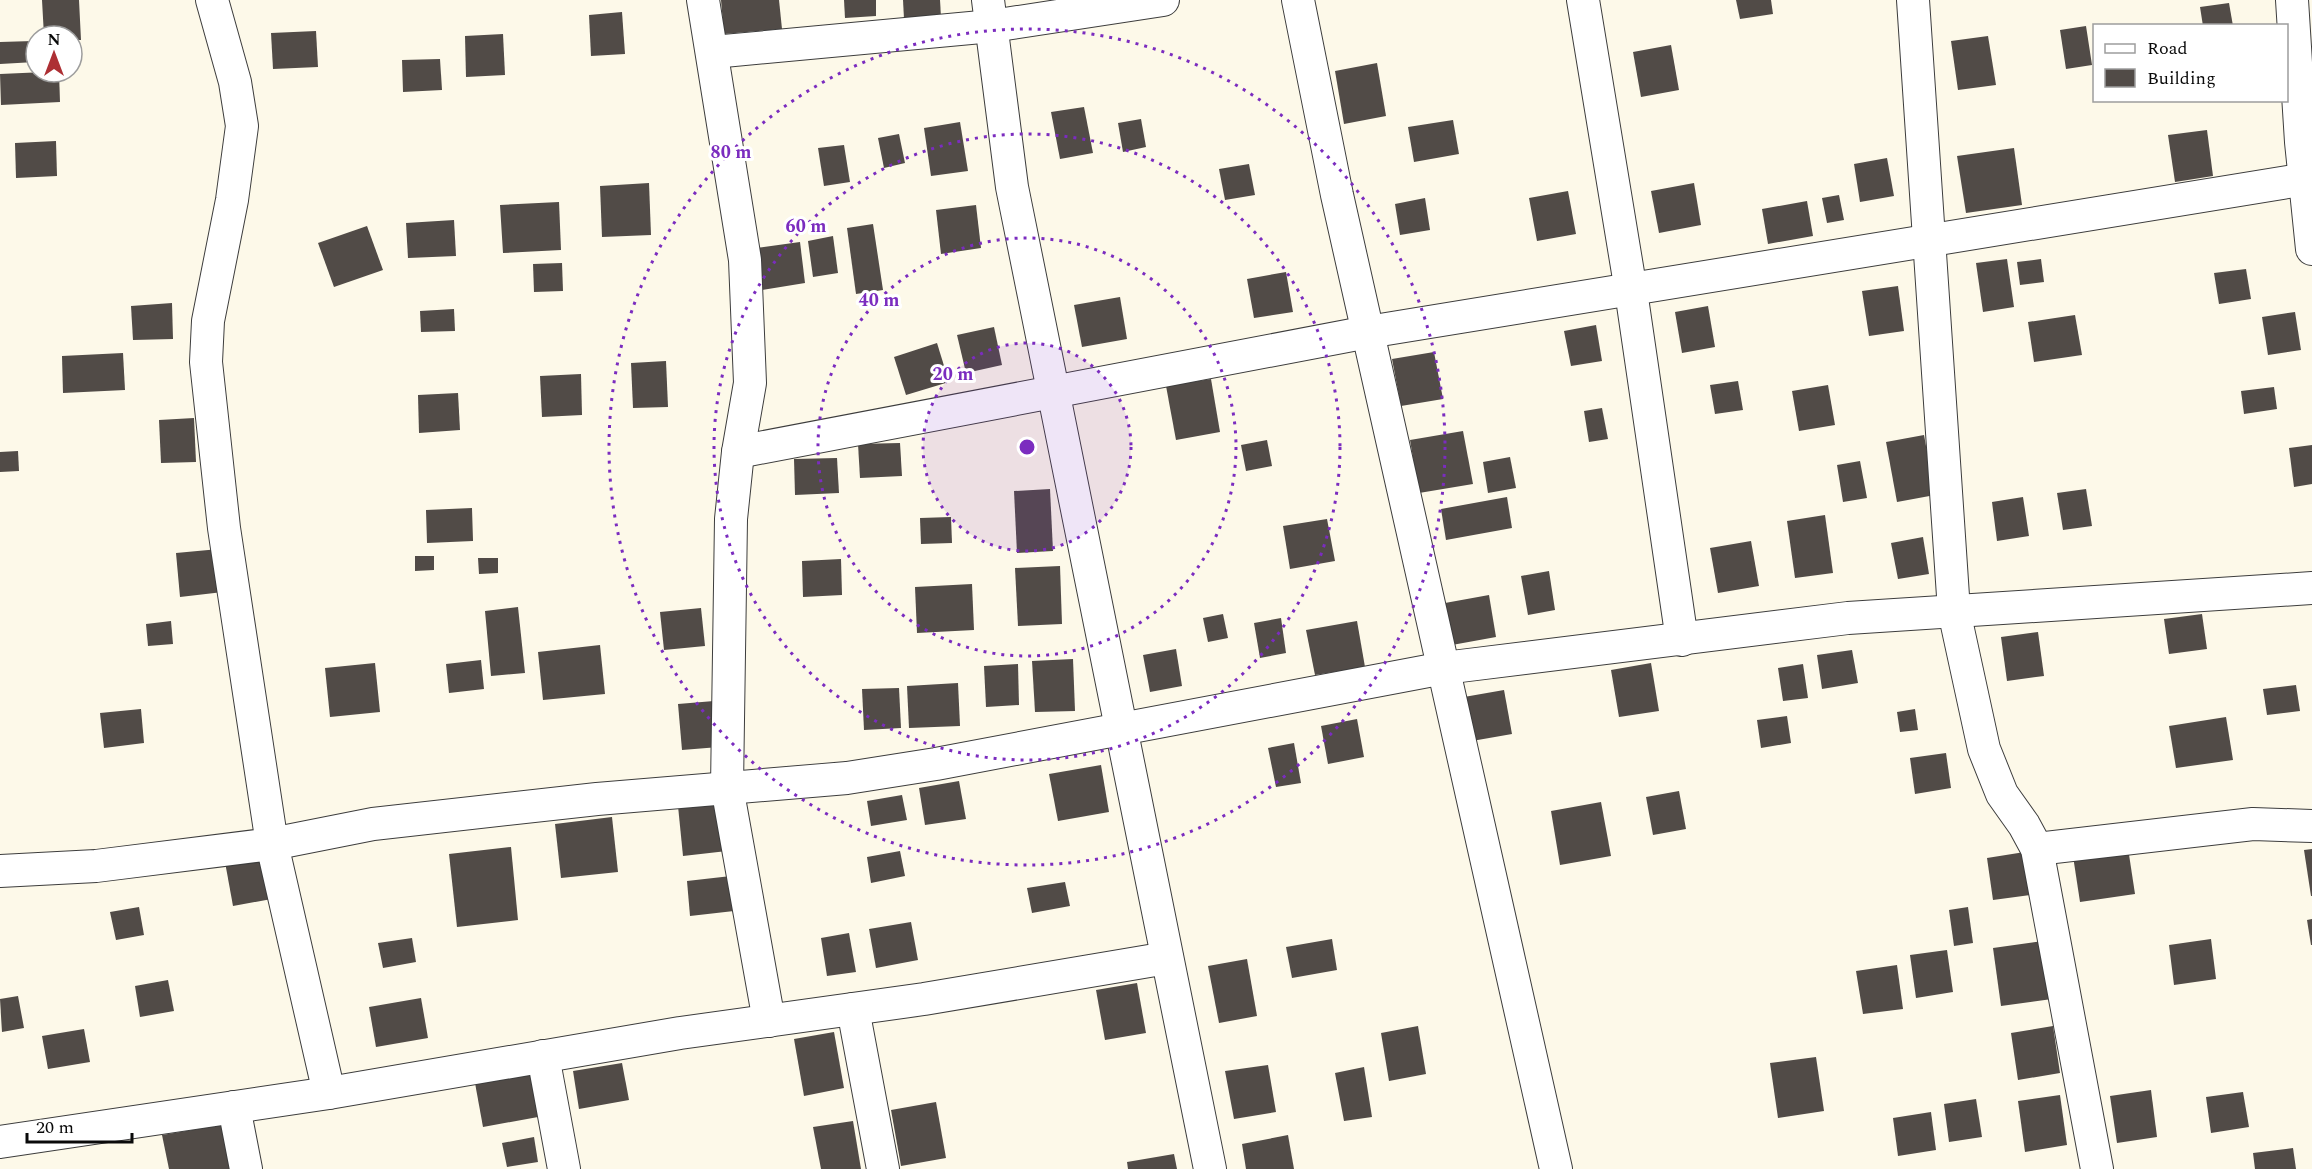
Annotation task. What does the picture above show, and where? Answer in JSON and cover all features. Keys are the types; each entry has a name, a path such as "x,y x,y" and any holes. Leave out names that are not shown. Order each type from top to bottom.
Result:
{"street":[{"path":"212,0 235,82 242,126 232,200 208,321 206,362 224,528 272,844 329,1093"},
{"path":"703,0 746,260 750,383 738,452 731,519 727,787 769,1021"},
{"path":"713,52 990,13 1163,0"},
{"path":"1298,0 1337,195 1556,1169"},
{"path":"1583,0 1631,291 1682,640"},
{"path":"1913,0 1954,611 1984,749 2002,794 2024,825 2037,849 2097,1169"},
{"path":"2292,0 2312,249"},
{"path":"990,13 1012,187 1210,1169"},
{"path":"738,452 1053,394 1368,332 2308,179"},
{"path":"0,871 96,866 272,844 373,824 727,787 847,778 1121,730 1444,668 1848,618 2312,588"},
{"path":"2037,849 2253,824 2312,826"},
{"path":"0,1142 329,1093 543,1056 1167,958"},
{"path":"853,1009 883,1169"},
{"path":"543,1056 564,1169"},
{"path":"234,1107 246,1169"}],"building":[{"path":"42,0 79,0 80,24 43,24"},
{"path":"721,0 779,0 782,29 724,34"},
{"path":"844,0 876,0 876,16 845,18"},
{"path":"903,0 940,0 941,17 904,19"},
{"path":"1736,0 1771,0 1773,14 1740,19"},
{"path":"2229,3 2233,24 2203,24 2200,7"},
{"path":"622,12 625,54 591,56 589,15"},
{"path":"2086,26 2092,65 2066,69 2060,30"},
{"path":"316,31 318,67 273,69 271,33"},
{"path":"503,34 505,75 466,77 465,36"},
{"path":"1988,36 1996,85 1958,90 1951,41"},
{"path":"24,41 24,63 0,64 0,42"},
{"path":"1671,45 1679,90 1641,97 1633,52"},
{"path":"440,59 442,90 403,92 402,60"},
{"path":"1377,63 1386,116 1344,124 1335,71"},
{"path":"24,73 24,84 59,84 60,102 1,105 0,74"},
{"path":"1084,107 1093,153 1060,159 1051,112"},
{"path":"1141,119 1146,147 1123,152 1118,123"},
{"path":"1453,120 1459,154 1414,162 1408,127"},
{"path":"960,122 968,171 931,176 924,128"},
{"path":"2207,130 2213,176 2175,182 2168,135"},
{"path":"899,134 905,163 884,168 878,138"},
{"path":"56,141 57,176 16,178 15,143"},
{"path":"844,145 850,182 824,186 818,148"},
{"path":"2014,148 2022,205 1966,213 1957,156"},
{"path":"1887,158 1894,196 1860,202 1854,164"},
{"path":"1249,164 1255,195 1225,200 1219,169"},
{"path":"649,183 651,235 602,237 600,186"},
{"path":"1694,183 1701,225 1659,233 1651,191"},
{"path":"1568,191 1576,234 1537,241 1529,198"},
{"path":"1839,195 1844,220 1827,223 1822,198"},
{"path":"1425,198 1430,230 1400,235 1395,204"},
{"path":"1807,201 1813,236 1768,244 1762,209"},
{"path":"559,202 561,250 503,253 500,205"},
{"path":"976,205 981,248 941,254 936,210"},
{"path":"454,220 456,256 408,258 406,223"},
{"path":"873,224 883,290 856,294 847,228"},
{"path":"367,226 383,270 334,287 318,243"},
{"path":"833,236 838,273 813,277 808,241"},
{"path":"800,242 805,283 762,290 756,248"},
{"path":"2007,259 2014,307 1983,312 1976,263"},
{"path":"2041,259 2044,282 2020,285 2017,262"},
{"path":"562,263 563,291 534,292 533,264"},
{"path":"2246,269 2251,299 2219,304 2214,273"},
{"path":"1286,272 1293,312 1254,318 1247,279"},
{"path":"1898,286 1904,331 1869,336 1862,291"},
{"path":"1120,297 1127,339 1082,347 1074,305"},
{"path":"172,303 173,339 133,340 131,306"},
{"path":"1708,306 1715,347 1682,353 1675,312"},
{"path":"454,309 455,331 421,332 420,311"},
{"path":"2295,312 2301,350 2268,355 2262,317"},
{"path":"2075,315 2082,355 2034,362 2028,322"},
{"path":"1596,325 1602,361 1571,366 1564,331"},
{"path":"994,327 1002,365 966,373 957,335"},
{"path":"937,343 949,382 906,395 894,357"},
{"path":"1434,352 1443,399 1401,406 1392,359"},
{"path":"123,353 125,390 63,393 62,356"},
{"path":"666,361 668,407 633,408 631,363"},
{"path":"581,374 582,415 542,417 540,376"},
{"path":"1211,379 1220,432 1176,440 1166,386"},
{"path":"1738,381 1743,410 1715,414 1710,385"},
{"path":"1828,385 1835,425 1799,431 1792,391"},
{"path":"2274,387 2277,409 2244,414 2241,391"},
{"path":"458,393 460,430 419,433 418,395"},
{"path":"1602,408 1608,439 1589,442 1584,411"},
{"path":"194,418 196,462 161,463 159,420"},
{"path":"1463,431 1473,484 1419,493 1410,440"},
{"path":"1924,435 1935,495 1897,502 1886,442"},
{"path":"1267,440 1272,466 1246,471 1241,445"},
{"path":"900,443 902,476 860,478 858,444"},
{"path":"2312,445 2312,484 2294,487 2289,448"},
{"path":"18,451 19,471 0,472 0,452"},
{"path":"1510,457 1516,488 1488,493 1483,462"},
{"path":"837,458 839,493 795,495 794,459"},
{"path":"1860,461 1867,498 1843,502 1837,465"},
{"path":"1050,489 1053,551 1017,553 1014,491"},
{"path":"2086,489 2092,526 2063,530 2057,493"},
{"path":"1507,497 1512,528 1446,540 1441,509"},
{"path":"2023,497 2029,536 1997,541 1992,502"},
{"path":"472,508 473,541 427,543 426,510"},
{"path":"1825,515 1833,573 1795,578 1787,521"},
{"path":"951,517 952,543 921,544 920,518"},
{"path":"1327,519 1335,561 1290,569 1283,526"},
{"path":"1923,537 1929,574 1898,579 1891,543"},
{"path":"1751,541 1759,586 1718,593 1710,548"},
{"path":"219,549 223,592 180,597 176,553"},
{"path":"415,556 434,556 434,570 415,571"},
{"path":"478,558 498,558 498,573 479,574"},
{"path":"841,559 842,595 803,597 802,561"},
{"path":"1060,566 1062,624 1018,626 1015,568"},
{"path":"1549,571 1555,610 1528,615 1521,576"},
{"path":"972,584 974,630 917,633 915,587"},
{"path":"1489,595 1496,637 1452,645 1445,603"},
{"path":"518,607 525,673 491,676 485,611"},
{"path":"701,608 705,646 664,650 660,612"},
{"path":"1223,614 1228,638 1208,642 1203,618"},
{"path":"2202,614 2207,649 2169,654 2164,619"},
{"path":"1281,618 1286,653 1260,658 1254,623"},
{"path":"171,621 173,644 148,646 146,624"},
{"path":"1357,621 1365,667 1315,675 1306,630"},
{"path":"2038,632 2044,676 2007,681 2001,637"},
{"path":"600,645 605,694 543,700 538,652"},
{"path":"1176,649 1182,686 1150,692 1143,655"},
{"path":"1852,650 1858,683 1822,689 1817,655"},
{"path":"1073,659 1075,711 1035,712 1032,661"},
{"path":"481,660 484,689 449,693 446,664"},
{"path":"375,663 380,712 330,717 325,668"},
{"path":"1651,663 1659,711 1619,717 1611,670"},
{"path":"1018,664 1019,705 986,707 984,666"},
{"path":"1803,664 1808,698 1783,701 1778,668"},
{"path":"958,683 960,726 909,728 907,686"},
{"path":"2296,685 2300,711 2267,715 2263,689"},
{"path":"899,688 901,728 864,730 862,689"},
{"path":"1504,690 1512,734 1472,741 1464,697"},
{"path":"714,701 719,747 682,750 678,704"},
{"path":"141,709 144,743 104,748 100,713"},
{"path":"1915,709 1918,730 1900,732 1897,712"},
{"path":"1787,716 1791,743 1761,748 1757,720"},
{"path":"2226,717 2233,760 2176,768 2169,726"},
{"path":"1357,719 1364,757 1328,764 1321,726"},
{"path":"1294,743 1301,783 1276,787 1268,748"},
{"path":"1946,753 1951,788 1915,794 1910,758"},
{"path":"1101,765 1109,812 1058,821 1049,774"},
{"path":"959,781 966,819 925,825 919,788"},
{"path":"1679,791 1686,829 1653,835 1646,797"},
{"path":"902,795 907,820 871,826 867,801"},
{"path":"722,802 727,851 683,856 678,806"},
{"path":"1601,802 1611,856 1560,865 1551,811"},
{"path":"612,817 618,872 561,878 555,824"},
{"path":"511,847 518,920 457,927 449,854"},
{"path":"2128,848 2135,894 2080,902 2073,856"},
{"path":"2312,849 2312,896 2311,896 2304,850"},
{"path":"900,851 905,876 871,883 867,857"},
{"path":"2031,851 2037,894 1993,900 1987,858"},
{"path":"269,854 277,898 233,906 225,862"},
{"path":"731,876 734,911 690,916 687,881"},
{"path":"1065,882 1070,906 1032,913 1027,888"},
{"path":"139,907 144,935 116,940 110,912"},
{"path":"1968,907 1973,943 1954,946 1949,910"},
{"path":"2312,919 2312,945 2311,945 2307,920"},
{"path":"911,922 918,960 876,968 869,929"},
{"path":"849,933 856,972 827,976 821,938"},
{"path":"412,938 416,962 383,968 378,943"},
{"path":"1332,939 1337,970 1292,978 1286,947"},
{"path":"2211,939 2216,979 2174,985 2169,945"},
{"path":"2043,941 2052,999 2001,1006 1993,948"},
{"path":"1947,950 1953,992 1916,998 1910,955"},
{"path":"1247,959 1257,1016 1219,1023 1208,966"},
{"path":"1897,965 1903,1009 1863,1014 1856,971"},
{"path":"168,980 174,1011 140,1017 135,986"},
{"path":"1137,983 1146,1033 1105,1040 1096,990"},
{"path":"18,996 24,1028 2,1032 0,999"},
{"path":"421,998 428,1038 376,1047 369,1007"},
{"path":"1418,1026 1426,1074 1389,1081 1381,1033"},
{"path":"2053,1026 2060,1073 2018,1080 2011,1033"},
{"path":"84,1029 90,1062 48,1069 42,1036"},
{"path":"834,1032 844,1088 804,1096 794,1039"},
{"path":"1816,1057 1824,1111 1778,1118 1770,1063"},
{"path":"622,1063 629,1100 579,1109 573,1071"},
{"path":"1268,1065 1276,1112 1234,1119 1225,1071"},
{"path":"1364,1067 1372,1117 1344,1121 1335,1073"},
{"path":"530,1074 538,1117 483,1127 475,1083"},
{"path":"2151,1090 2157,1137 2117,1143 2110,1096"},
{"path":"2243,1092 2249,1127 2211,1133 2206,1097"},
{"path":"2060,1095 2067,1145 2025,1152 2018,1101"},
{"path":"1976,1099 1982,1137 1949,1142 1944,1104"},
{"path":"936,1102 946,1158 901,1166 891,1110"},
{"path":"1931,1112 1936,1150 1898,1156 1893,1118"},
{"path":"853,1121 861,1169 821,1169 813,1127"},
{"path":"222,1125 230,1169 169,1169 162,1135"},
{"path":"1288,1135 1294,1169 1246,1169 1242,1144"},
{"path":"534,1137 538,1162 507,1167 502,1143"},
{"path":"2293,1148 2296,1169 2255,1169 2253,1153"},
{"path":"1174,1154 1177,1169 1128,1169 1127,1162"}]}
